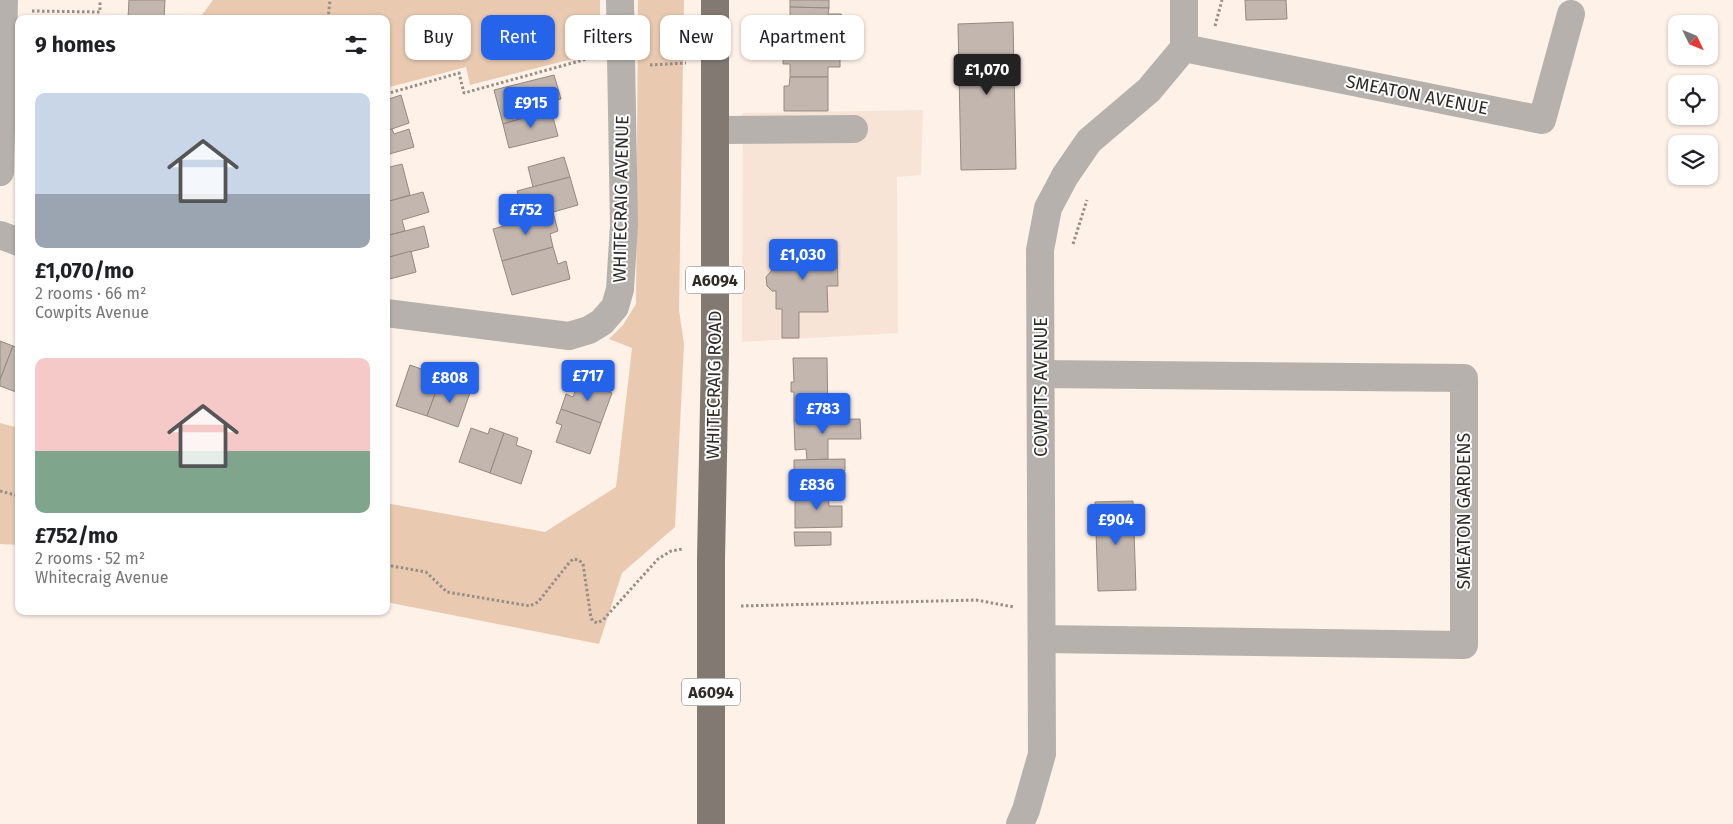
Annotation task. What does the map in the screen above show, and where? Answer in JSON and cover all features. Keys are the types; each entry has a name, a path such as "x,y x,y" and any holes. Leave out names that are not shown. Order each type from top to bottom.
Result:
{"main road":[{"name":"WHITECRAIG ROAD","path":"711,560 715,353 715,0"},
{"name":"A6094","path":"711,560 711,824"}],"street":[{"name":"WHITECRAIG AVENUE","path":"390,314 569,336 589,330 602,322 615,307 620,289 624,225 620,0"},
{"path":"1184,0 1195,51"},
{"path":"0,172 3,5"},
{"name":"SMEATON AVENUE","path":"1195,51 1542,120 1571,14"},
{"name":"COWPITS AVENUE","path":"1020,824 1026,810 1042,754 1040,250 1048,208 1065,176 1089,141 1195,51"},
{"path":"716,130 854,129"},
{"path":"0,235 15,241"},
{"name":"SMEATON GARDENS","path":"1040,374 1464,378 1464,645 1042,639"}],"path":[{"path":"3,5 100,12 100,0"},
{"path":"328,15 330,0"},
{"path":"1195,51 1222,0"},
{"path":"390,93 459,73 464,93 600,55 622,66 715,61"},
{"path":"1070,251 1088,198"},
{"path":"0,491 15,495"},
{"path":"390,566 426,572 447,592 530,606 538,602 574,559 579,560 583,564 591,618 593,622 598,623 603,620 658,559 672,551 684,549 683,556 711,560"},
{"path":"711,607 976,600 1041,612"}],"shaded area":[{"path":"213,0 600,0 600,15 565,15 565,60 568,60 470,85 466,67 390,87 390,15 202,15"},
{"path":"638,0 684,0 684,15 660,15 660,60 683,60 679,310 684,344 675,527 622,573 599,644 390,603 390,504 545,532 616,487 632,348 609,339 623,325 636,304 638,60 650,60 650,15 638,15"},
{"path":"923,110 921,175 897,177 898,333 742,342 743,113"},
{"path":"0,423 15,427 15,545 0,544"}],"building":[{"path":"129,0 165,0 164,15 128,15"},
{"path":"790,0 829,0 829,8 790,7"},
{"path":"1245,0 1286,0 1287,19 1246,20"},
{"path":"790,7 829,8 828,14 842,15 790,15"},
{"path":"1013,22 1016,169 961,170 958,24"},
{"path":"783,60 840,60 840,67 828,67 828,77 790,77 790,64 783,64"},
{"path":"554,75 561,99 549,102 551,110 503,124 494,90"},
{"path":"790,77 828,77 828,111 784,111 784,86 789,86"},
{"path":"401,95 409,123 390,130 390,99"},
{"path":"551,110 558,136 509,148 503,124"},
{"path":"392,129 394,134 409,129 414,147 390,154 390,130"},
{"path":"564,157 570,177 533,187 528,167"},
{"path":"402,164 410,195 390,201 390,167"},
{"path":"570,177 578,205 525,220 517,191"},
{"path":"423,192 429,212 402,220 405,231 390,235 390,201"},
{"path":"553,212 558,231 550,234 553,247 502,261 493,229"},
{"path":"424,226 429,247 390,257 390,235"},
{"path":"837,241 838,286 827,286 828,312 799,312 799,338 782,338 782,309 776,309 776,291 772,291 767,286 766,277 772,270 776,270 775,254 781,254 781,242"},
{"path":"553,247 558,264 566,261 570,279 512,295 502,261"},
{"path":"411,251 416,272 390,279 390,257"},
{"path":"0,341 13,346 0,380"},
{"path":"13,346 15,347 15,392 0,386 0,380"},
{"path":"793,358 827,358 828,420 794,420 794,392 791,392 791,382 794,382"},
{"path":"410,365 424,370 422,377 439,383 427,416 396,406"},
{"path":"579,380 612,393 601,423 561,409 566,394 573,397"},
{"path":"458,382 472,387 458,427 427,416 439,383 456,389"},
{"path":"561,409 601,423 590,454 556,442 562,425 556,423"},
{"path":"860,419 861,439 828,439 828,459 807,460 806,449 795,450 794,420"},
{"path":"471,428 488,434 490,428 504,433 490,473 459,462"},
{"path":"504,433 518,438 516,445 532,451 521,484 490,473"},
{"path":"845,459 845,471 828,471 828,488 794,488 794,460"},
{"path":"807,488 828,488 829,506 842,506 842,527 795,528 795,499 807,499"},
{"path":"1133,501 1136,590 1098,591 1095,502"},
{"path":"794,532 831,532 831,545 795,546"}]}
